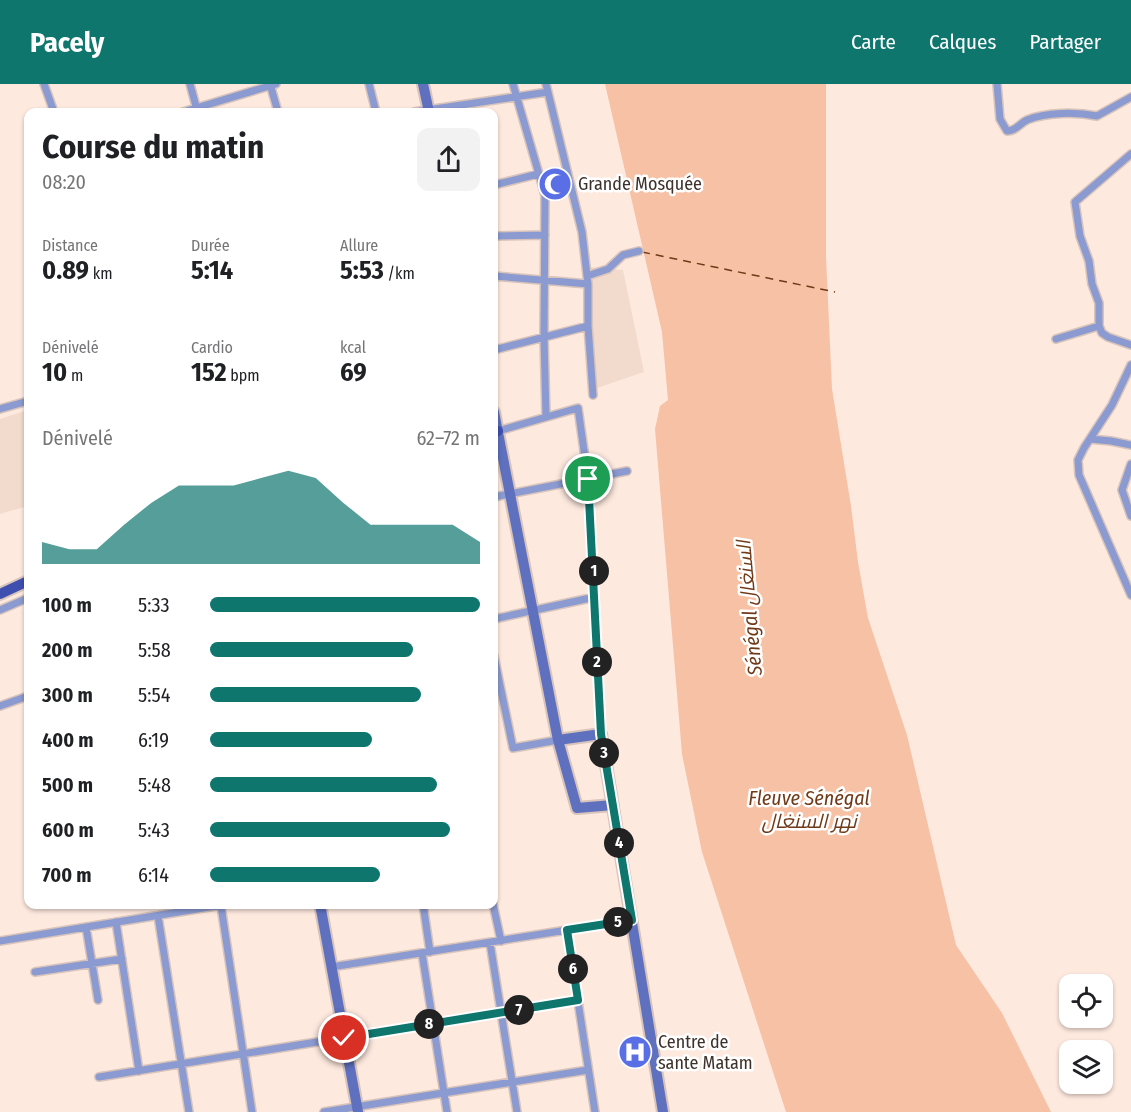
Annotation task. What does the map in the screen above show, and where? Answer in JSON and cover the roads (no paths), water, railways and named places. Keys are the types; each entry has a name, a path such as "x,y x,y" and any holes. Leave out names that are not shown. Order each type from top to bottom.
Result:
{"main road":[{"path":"423,84 428,108"},
{"path":"498,441 558,740 577,808 613,806"},
{"path":"0,594 24,584"},
{"path":"558,740 601,734 663,1112"},
{"path":"321,909 358,1109"}],"street":[{"path":"44,84 53,108"},
{"path":"190,84 196,108"},
{"path":"203,108 272,84 278,108"},
{"path":"369,84 375,108"},
{"path":"513,84 545,195 546,417"},
{"path":"997,84 1000,119 1007,131 1012,131 1026,120 1063,113 1080,112 1098,116 1131,97"},
{"path":"448,108 516,97 547,88 582,232 593,394"},
{"path":"1131,154 1075,202 1080,236 1089,261 1092,284 1099,303 1099,326 1102,333 1108,337 1131,345"},
{"path":"498,184 538,174"},
{"path":"498,236 545,235"},
{"path":"498,276 587,280 608,268 623,255 639,251"},
{"path":"498,349 588,326"},
{"path":"1056,339 1099,326"},
{"path":"1131,365 1112,405 1078,460 1079,475 1131,595"},
{"path":"0,409 24,402"},
{"path":"498,431 578,408 588,479 601,734"},
{"path":"1090,439 1131,445"},
{"path":"1131,464 1122,490 1131,516"},
{"path":"498,496 627,471"},
{"path":"15,587 20,600"},
{"path":"498,618 595,597"},
{"path":"0,610 24,598"},
{"path":"498,675 513,748 558,740"},
{"path":"0,706 24,697"},
{"path":"0,941 158,916 176,909"},
{"path":"225,909 252,1112"},
{"path":"423,909 433,1024 447,1112"},
{"path":"494,909 501,941"},
{"path":"158,916 189,1112"},
{"path":"331,967 632,920"},
{"path":"116,922 139,1071"},
{"path":"86,927 98,1000"},
{"path":"567,930 595,1112"},
{"path":"490,943 517,1112"},
{"path":"35,972 122,959"},
{"path":"99,1077 578,1000"},
{"path":"324,1112 358,1109 588,1070"}],"water":[{"name":"Fleuve Sénégal نهر السنغال","path":"605,84 826,84 826,257 832,389 868,618 907,735 956,945 1002,1013 1051,1112 786,1112 702,852 682,754 655,429 660,406 668,400 662,332"}],"place":[{"name":"Grande Mosquée","path":"555,184"},
{"name":"Centre de sante Matam","path":"635,1052"}],"water label":[{"name":"Sénégal السنغال","path":"749,608"}]}
